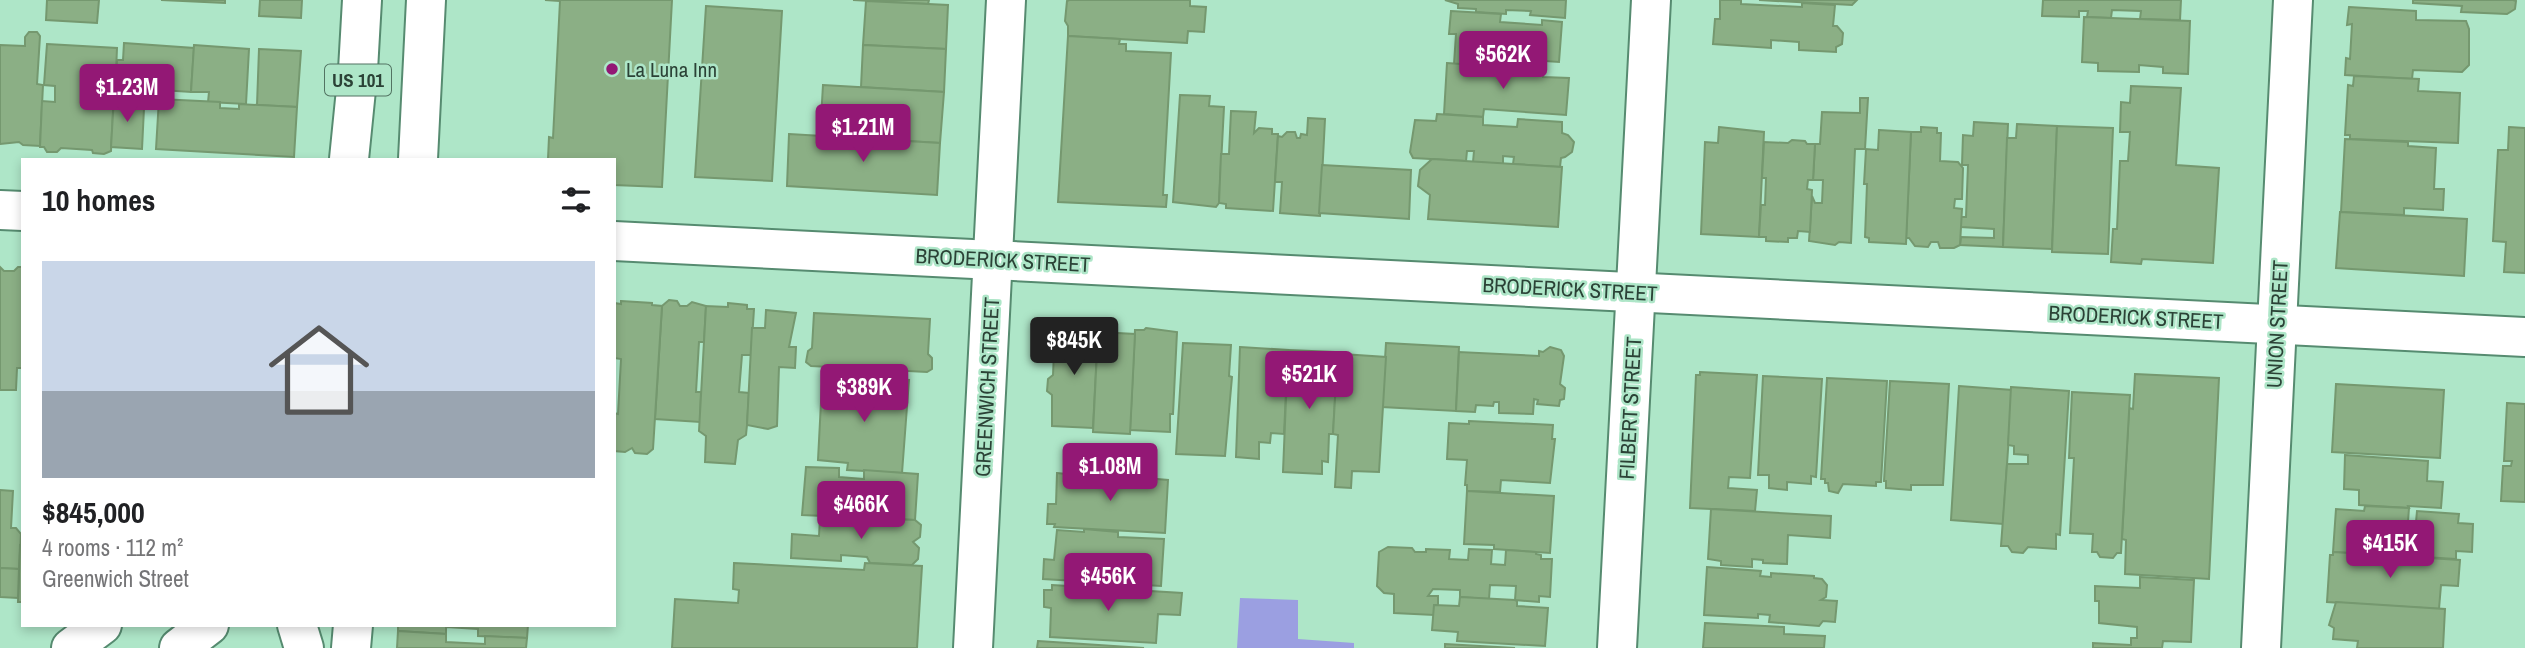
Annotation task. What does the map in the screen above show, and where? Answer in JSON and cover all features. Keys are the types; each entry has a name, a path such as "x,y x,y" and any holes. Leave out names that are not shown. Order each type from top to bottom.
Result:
{"main road":[{"name":"US 101","path":"349,158 362,0"},
{"name":"US 101","path":"418,158 426,0"},
{"name":"GREENWICH STREET","path":"973,648 1006,0"},
{"name":"FILBERT STREET","path":"1617,648 1651,0"},
{"name":"UNION STREET","path":"2261,648 2293,0"},
{"path":"0,210 21,211"},
{"name":"BRODERICK STREET","path":"616,241 2525,337"},
{"path":"71,648 99,627"},
{"path":"179,648 206,627"},
{"path":"297,627 304,648"},
{"path":"351,648 353,627"}],"shaded area":[{"path":"1240,598 1298,600 1298,639 1354,643 1354,648 1237,648"}],"building":[{"path":"47,0 99,0 97,23 46,20"},
{"path":"161,0 225,0 225,3"},
{"path":"260,0 302,0 301,18 259,16"},
{"name":"La Luna Inn","path":"545,0 672,0 662,187 616,185 616,158 548,158 549,137 553,138 560,1"},
{"path":"853,0 929,0 928,4"},
{"path":"1069,0 1190,0 1190,6 1206,7 1204,32 1188,31 1187,43 1068,36 1065,21"},
{"path":"1445,0 1566,0 1565,18 1530,15 1531,11 1506,10 1506,14 1476,12 1476,9 1458,8 1458,4"},
{"path":"1720,0 1741,0 1741,4 1802,7 1802,3 1835,5 1833,26 1837,26 1843,33 1842,44 1836,47 1836,52 1799,50 1799,42 1771,40 1771,48 1713,44 1715,19 1720,19"},
{"path":"1759,0 1857,0 1852,5"},
{"path":"2043,0 2181,0 2180,20 2140,19 2141,11 2112,10 2111,18 2087,17 2088,11 2079,11 2079,17 2042,16"},
{"path":"2413,0 2516,1 2515,9 2507,14 2461,12 2462,6 2413,3"},
{"path":"866,1 948,5 946,49 863,45"},
{"path":"706,6 782,11 772,181 695,177"},
{"path":"2349,7 2416,11 2416,20 2466,21 2469,29 2469,65 2462,72 2413,70 2412,79 2345,75 2346,58 2350,59 2352,24 2347,25"},
{"path":"1451,11 1501,14 1500,22 1542,25 1542,20 1562,22 1559,62 1530,60 1530,69 1454,64 1456,34 1449,34"},
{"path":"2084,17 2190,21 2188,74 2163,73 2163,67 2139,65 2139,72 2098,71 2098,63 2082,62"},
{"path":"29,32 37,32 40,36 37,84 43,85 40,146 23,145 19,142 0,144 0,45 25,46 25,37"},
{"path":"1068,36 1120,39 1119,44 1126,44 1126,51 1171,53 1163,195 1167,195 1166,207 1058,202"},
{"path":"124,43 194,48 191,92 115,87 117,60 123,60"},
{"path":"47,44 117,48 116,72 103,72 103,76 90,75 89,93 100,93 100,90 114,91 111,151 104,154 93,153 92,150 61,148 57,152 47,152 44,147 40,147 42,101 55,102 55,86 44,85"},
{"path":"194,45 249,49 246,104 208,102 209,92 191,92"},
{"path":"863,45 946,49 944,92 861,87"},
{"path":"259,49 301,51 297,107 257,105"},
{"path":"1447,63 1544,70 1543,77 1569,78 1566,115 1484,109 1483,117 1444,114"},
{"path":"2354,76 2419,79 2418,91 2460,93 2458,143 2350,139 2350,135 2345,135 2348,85 2353,86"},
{"path":"823,85 944,92 940,143 820,136"},
{"path":"2131,86 2181,88 2176,165 2219,168 2213,263 2142,259 2141,264 2111,262 2113,229 2117,229 2120,161 2128,161 2130,132 2120,132 2121,102 2130,103"},
{"path":"1180,95 1210,96 1209,106 1224,107 1219,203 1216,207 1173,202"},
{"path":"114,97 138,98 137,104 144,108 142,149 111,147"},
{"path":"1860,98 1868,98 1865,149 1855,149 1851,243 1839,242 1835,245 1809,241 1812,196 1815,203 1822,203 1823,180 1813,180 1815,144 1820,144 1822,112 1860,113"},
{"path":"159,99 220,102 220,108 239,109 239,104 297,107 294,157 156,149"},
{"path":"1231,111 1256,112 1254,133 1259,128 1272,129 1272,134 1278,134 1273,211 1226,208 1226,204 1219,203 1221,154 1229,154"},
{"path":"1437,114 1483,117 1483,125 1517,127 1518,119 1562,122 1562,133 1574,142 1572,152 1561,158 1560,167 1513,164 1514,157 1503,156 1503,164 1473,162 1474,151 1467,151 1466,161 1413,158 1410,152 1415,120 1436,121"},
{"path":"1308,118 1325,119 1320,216 1280,213 1282,182 1275,182 1278,136 1282,137 1287,132 1295,132 1297,138 1300,138 1301,134 1307,135"},
{"path":"1974,122 2008,124 2003,247 1960,245 1961,237 1994,238 1994,229 1961,227 1961,217 1966,217 1968,165 1962,165 1963,135 1973,136"},
{"path":"2017,124 2057,126 2052,249 2003,247 2007,138 2016,138"},
{"path":"2057,126 2113,128 2108,254 2052,252"},
{"path":"1719,127 1764,132 1759,237 1701,234 1705,142 1718,143"},
{"path":"1921,127 1937,128 1937,133 1941,133 1940,161 1958,162 1963,168 1962,199 1955,199 1954,208 1962,209 1960,245 1954,248 1940,248 1938,242 1931,242 1928,247 1915,246 1906,238 1911,132 1921,132"},
{"path":"2509,127 2525,128 2525,273 2504,272 2506,242 2493,241 2498,150 2508,150"},
{"path":"1879,130 1911,132 1906,244 1869,242 1869,238 1865,237 1866,149 1878,150"},
{"path":"789,134 940,143 937,195 787,186"},
{"path":"2345,139 2408,142 2408,146 2436,148 2434,189 2444,189 2443,210 2404,208 2404,215 2341,212"},
{"path":"1792,140 1815,144 1813,180 1808,180 1807,189 1812,190 1810,232 1798,231 1797,238 1788,238 1788,242 1766,241 1766,237 1759,237 1761,205 1765,205 1766,178 1762,178 1764,142 1788,143"},
{"path":"1432,159 1562,167 1558,227 1428,219 1430,195 1418,186 1420,170"},
{"path":"1322,165 1411,170 1409,219 1319,213"},
{"path":"2340,212 2467,219 2464,276 2336,268"},
{"path":"0,267 4,271 14,271 21,267 21,368 17,368 16,390 0,390"},
{"path":"669,300 677,301 680,306 687,306 692,302 706,306 704,342 699,342 696,392 701,392 700,422 655,419 662,306"},
{"path":"621,301 662,306 653,449 647,454 635,453 632,448 625,452 616,451 621,359 616,358 616,303 621,304"},
{"path":"728,303 747,305 747,309 754,309 751,355 742,355 739,392 749,393 746,435 738,440 735,464 705,462 706,436 699,431 706,306 728,307"},
{"path":"766,310 796,313 789,347 796,347 795,368 779,367 777,426 768,429 747,425 752,328 765,328"},
{"path":"814,313 930,319 928,354 932,358 932,369 927,372 811,366 806,362 808,351 812,348"},
{"path":"1071,325 1098,330 1093,428 1052,426 1052,395 1047,391 1048,379 1053,375 1055,328 1067,329"},
{"path":"1146,328 1177,332 1170,432 1130,430 1135,330"},
{"path":"1098,332 1135,334 1130,434 1093,432"},
{"path":"1183,343 1231,345 1229,376 1232,377 1225,456 1176,454"},
{"path":"1386,343 1459,347 1456,411 1382,407"},
{"path":"1240,347 1288,350 1284,434 1271,433 1270,443 1259,442 1259,459 1236,457"},
{"path":"1550,347 1561,350 1564,356 1560,384 1565,388 1564,399 1560,400 1559,406 1537,404 1538,400 1534,399 1533,414 1499,413 1499,402 1494,402 1493,406 1476,405 1475,412 1456,411 1459,352 1539,356 1539,351 1543,352"},
{"path":"1288,350 1334,352 1332,382 1336,381 1333,434 1329,434 1328,462 1322,461 1322,474 1283,472"},
{"path":"1342,354 1386,357 1379,472 1352,471 1351,488 1335,487 1338,435 1333,434 1336,381 1340,382"},
{"path":"1700,372 1757,375 1750,478 1729,477 1728,488 1757,490 1755,511 1690,508 1696,375 1700,375"},
{"path":"2135,374 2219,378 2209,579 2125,574 2126,540 2122,539 2129,408 2133,409"},
{"path":"1763,376 1822,379 1816,477 1811,476 1811,484 1787,482 1787,490 1769,488 1769,475 1758,475"},
{"path":"857,377 909,380 902,473 847,470 848,463 818,460 822,383 856,384"},
{"path":"1827,378 1887,381 1881,482 1876,482 1876,486 1843,484 1838,493 1829,491 1828,483 1821,479"},
{"path":"1890,381 1949,384 1943,485 1911,485 1911,490 1886,488 1884,481"},
{"path":"2336,384 2444,390 2440,458 2332,452"},
{"path":"1959,386 2012,390 2003,524 1951,520"},
{"path":"2011,387 2069,391 2060,535 2056,534 2056,549 2028,547 2023,553 2012,552 2008,546 2001,546 2007,464 2028,464 2028,455 2014,454 2014,446 2008,445"},
{"path":"2072,392 2130,395 2121,553 2117,553 2113,558 2100,557 2097,552 2092,552 2093,534 2070,533 2074,458 2069,458"},
{"path":"2507,403 2525,404 2525,502 2501,501 2503,466 2511,466 2512,461 2504,461"},
{"path":"1469,421 1553,425 1552,439 1555,439 1550,483 1501,480 1500,492 1467,491 1467,460 1447,459 1449,423 1469,424"},
{"path":"2345,455 2428,461 2427,481 2443,482 2441,508 2359,505 2359,490 2344,489"},
{"path":"806,467 839,468 839,477 864,479 864,470 918,474 915,520 802,515"},
{"path":"1057,473 1168,480 1165,533 1054,527 1055,524 1047,524 1048,504 1056,504"},
{"path":"0,490 13,491 11,528 16,528 21,534 19,569 0,568"},
{"path":"1467,491 1554,496 1550,553 1494,549 1494,545 1464,544"},
{"path":"2365,506 2409,508 2408,522 2416,522 2417,511 2459,514 2458,523 2473,524 2472,552 2456,551 2456,559 2408,556 2409,547 2382,546 2381,555 2333,552 2336,509 2364,511"},
{"path":"1711,509 1831,516 1830,538 1788,535 1787,564 1763,563 1763,560 1752,559 1752,567 1721,565 1721,561 1708,559"},
{"path":"820,518 857,521 864,518 915,520 921,525 920,537 913,542 919,548 918,559 912,565 870,563 867,557 841,555 841,561 791,558 792,534 819,536"},
{"path":"1084,529 1118,532 1118,537 1164,539 1161,586 1043,579 1044,559 1054,560 1057,530 1084,532"},
{"path":"20,545 21,545 21,602 18,602"},
{"path":"1388,547 1412,548 1415,552 1426,552 1426,549 1450,550 1449,559 1468,560 1469,549 1492,550 1491,564 1505,565 1506,550 1536,552 1541,555 1541,559 1552,559 1550,597 1539,596 1539,602 1515,600 1516,586 1490,585 1489,599 1460,597 1460,590 1433,589 1428,596 1438,596 1434,615 1394,613 1394,594 1384,593 1377,586 1379,552"},
{"path":"2333,552 2460,560 2458,586 2441,585 2439,609 2327,602 2330,555 2333,555"},
{"path":"734,563 864,570 865,563 922,566 917,648 672,648 675,599 738,603 739,590 733,589"},
{"path":"1707,567 1761,571 1760,576 1771,577 1771,573 1822,579 1827,585 1826,597 1821,600 1837,601 1835,622 1823,621 1819,626 1769,622 1770,615 1758,614 1758,618 1704,615"},
{"path":"0,568 19,569 18,598 0,597"},
{"path":"2140,577 2194,580 2191,642 2163,641 2162,648 2093,648 2093,643 2131,645 2131,638 2137,638 2137,627 2099,623 2099,601 2095,601 2095,586 2140,588"},
{"path":"1052,585 1182,593 1180,615 1158,614 1156,643 1050,637 1051,608 1044,607 1044,590 1052,590"},
{"path":"1460,597 1515,600 1517,606 1548,608 1545,646 1457,641 1458,632 1432,630 1434,605 1459,606"},
{"path":"2336,602 2445,609 2443,648 2357,648 2358,641 2333,639 2334,628 2329,625"},
{"path":"1705,623 1784,627 1784,634 1825,636 1824,648 1703,648"},
{"path":"398,627 446,627 446,634 398,631"},
{"path":"446,627 528,627 527,638 478,636 478,629"},
{"path":"398,631 446,634 446,642 485,644 485,636 527,638 526,648 397,648"},
{"path":"1038,641 1144,648 1037,648"},
{"path":"1445,644 1515,648 1445,648"}],"place":[{"name":"La Luna Inn","path":"612,69"}]}
